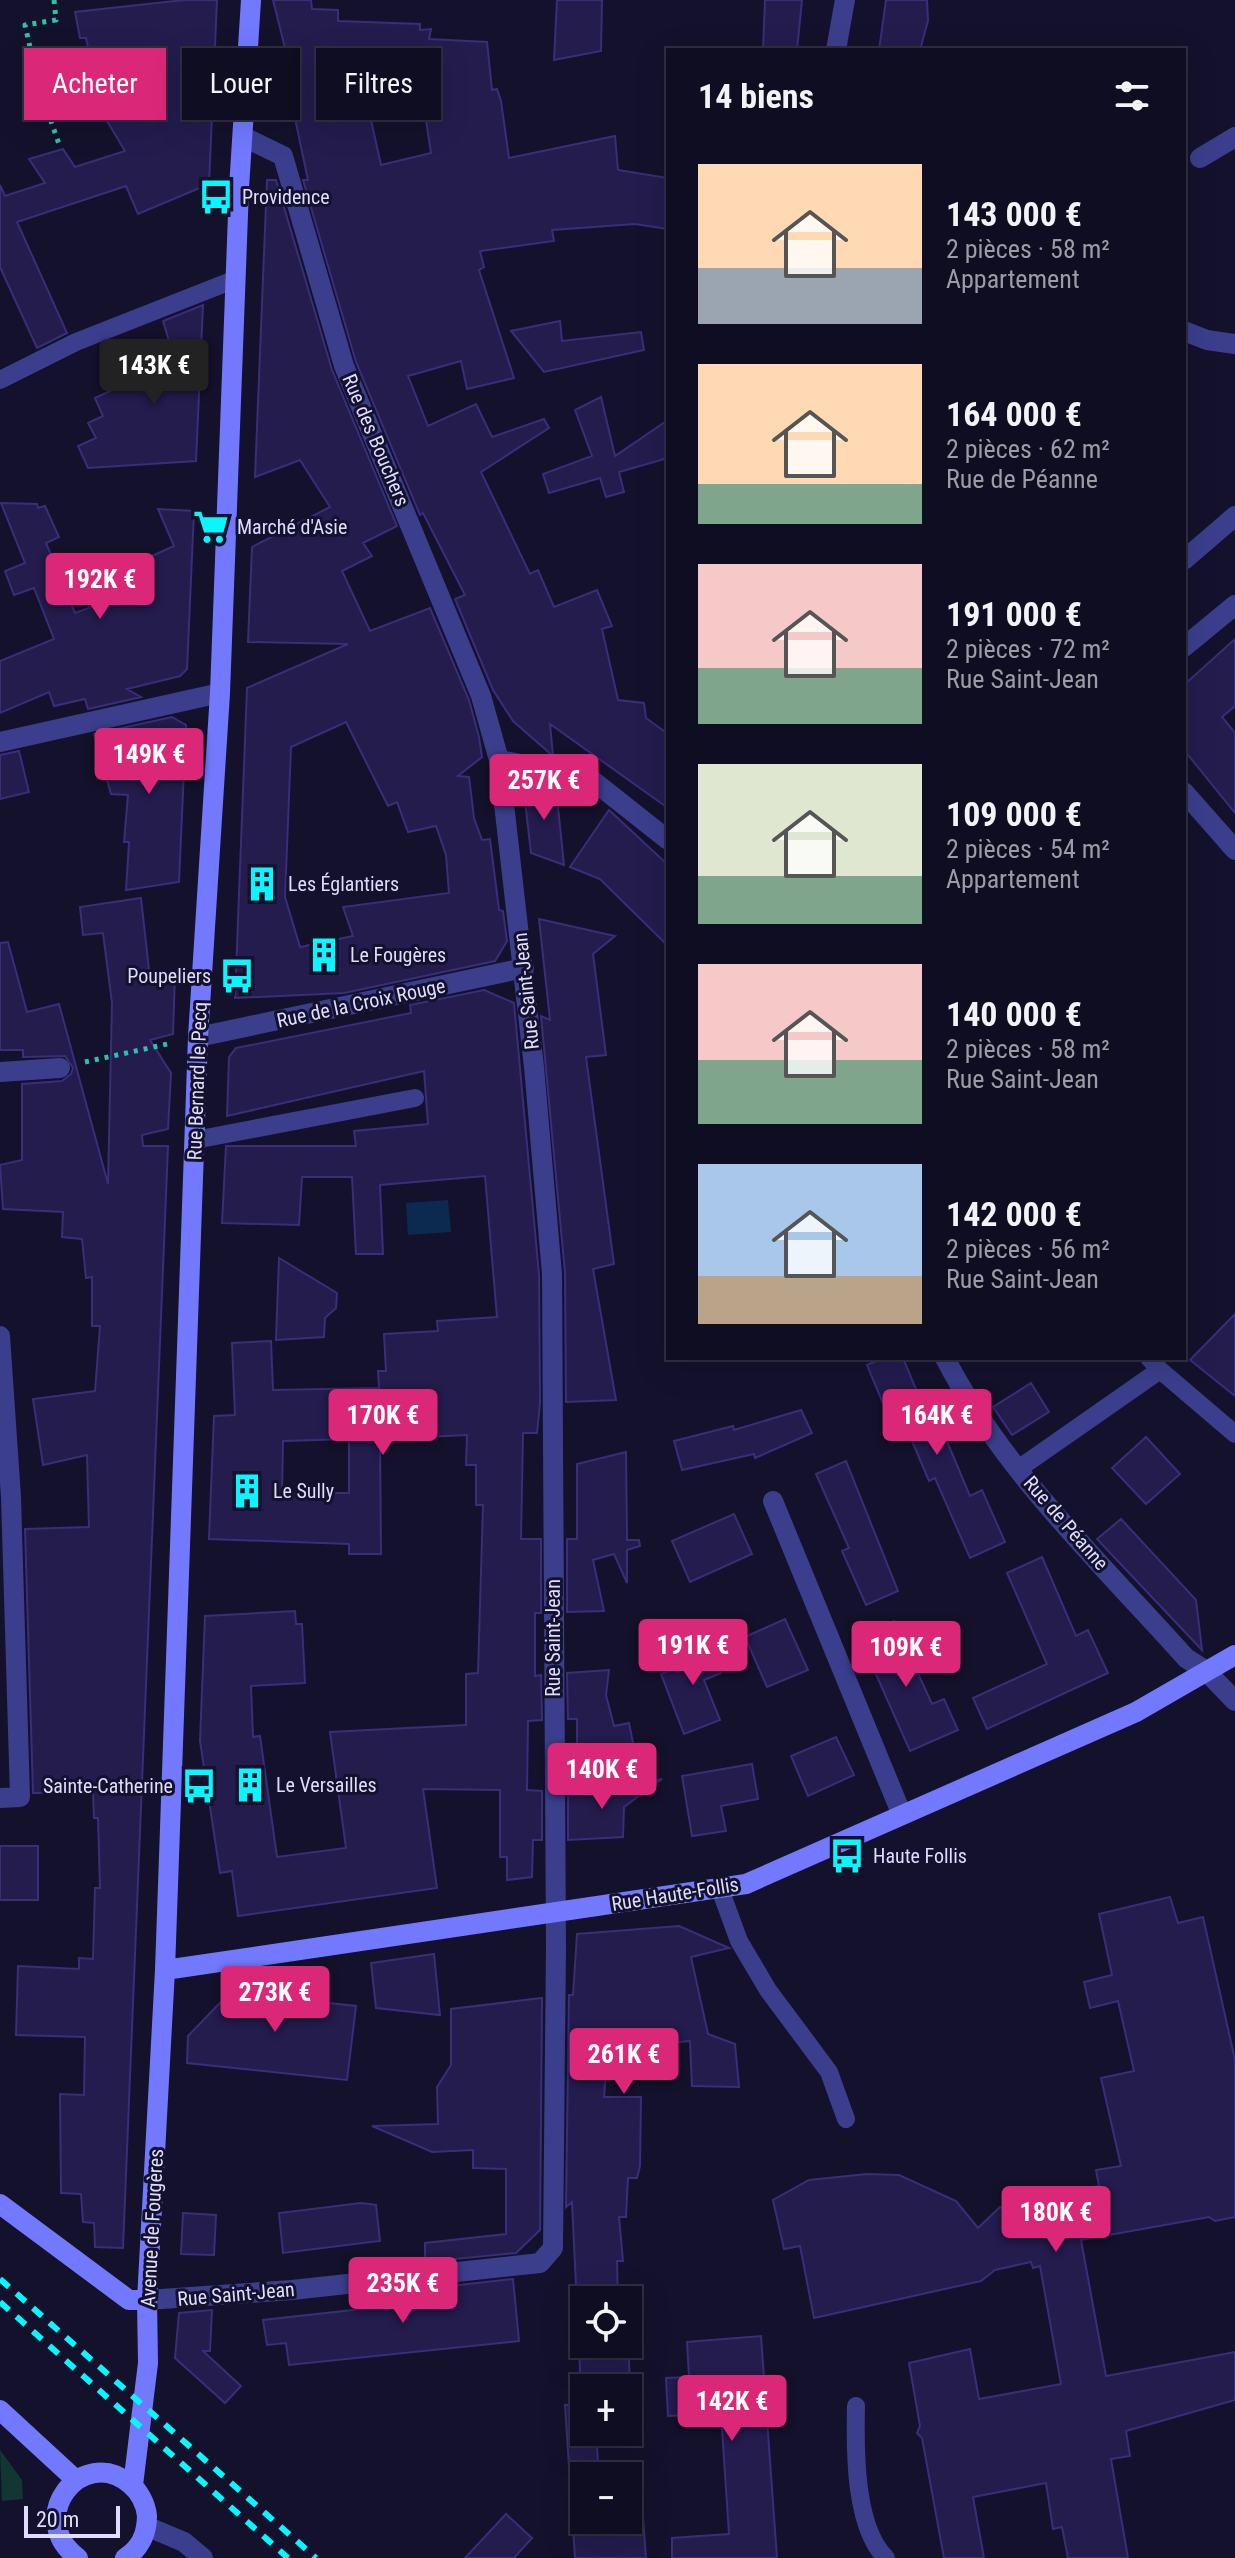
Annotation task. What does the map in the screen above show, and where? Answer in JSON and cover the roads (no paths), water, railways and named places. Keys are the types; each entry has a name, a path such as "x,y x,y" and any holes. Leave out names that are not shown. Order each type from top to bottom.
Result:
{"main road":[{"name":"Rue Bernard le Pecq","path":"165,1970 198,1037 220,693 236,279 251,0"},
{"name":"Rue Haute-Follis","path":"165,1970 746,1884 1136,1712 1235,1655"},
{"name":"Avenue de Fougères","path":"146,2526 147,2511 133,2485 148,2363 147,2300 165,1970"},
{"path":"0,2204 129,2300 147,2300"},
{"path":"0,2410 76,2480"},
{"path":"77,2558 58,2534 55,2519 57,2504 76,2480 99,2473 111,2474 133,2485"},
{"path":"125,2558 138,2546 146,2526"}],"street":[{"path":"836,48 845,0"},
{"name":"Rue des Bouchers","path":"244,137 283,156 344,366 481,696 499,760"},
{"path":"1200,158 1235,137"},
{"path":"1186,332 1207,340 1235,344"},
{"path":"1186,558 1235,516"},
{"path":"1186,645 1235,605"},
{"path":"0,742 220,693"},
{"path":"499,760 587,776 666,838"},
{"name":"Rue Saint-Jean","path":"147,2300 292,2290 540,2263 553,2248 556,1947 553,1912 552,1274 524,968 499,760"},
{"path":"1186,794 1235,850"},
{"name":"Rue de la Croix Rouge","path":"198,1037 524,968"},
{"path":"0,1072 60,1068"},
{"path":"0,1336 11,1497 20,1797 0,1798"},
{"name":"Rue de Péanne","path":"946,1360 960,1387 1018,1469 1186,1658 1206,1671 1235,1701"},
{"path":"773,1501 902,1815"},
{"path":"146,2526 184,2542 203,2558"}],"lane":[{"path":"0,380 76,342 236,279"},
{"path":"195,1140 415,1098"},
{"path":"1018,1469 1154,1364 1235,1434"},
{"path":"720,1889 739,1941 768,1990 829,2072 846,2119"},
{"path":"856,2406 855,2445 866,2523 886,2558"}],"water":[{"path":"448,1200 451,1232 408,1235 406,1203"}],"railway":[{"path":"0,2279 316,2558"},
{"path":"0,2302 288,2558"}],"place":[{"name":"Providence","path":"216,197"},
{"name":"Marché d'Asie","path":"211,527"},
{"name":"Les Églantiers","path":"262,884"},
{"name":"Le Fougères","path":"324,955"},
{"name":"Poupeliers","path":"237,976"},
{"name":"Le Sully","path":"247,1491"},
{"name":"Le Versailles","path":"250,1785"},
{"name":"Sainte-Catherine","path":"199,1786"},
{"name":"Haute Follis","path":"847,1856"}]}
